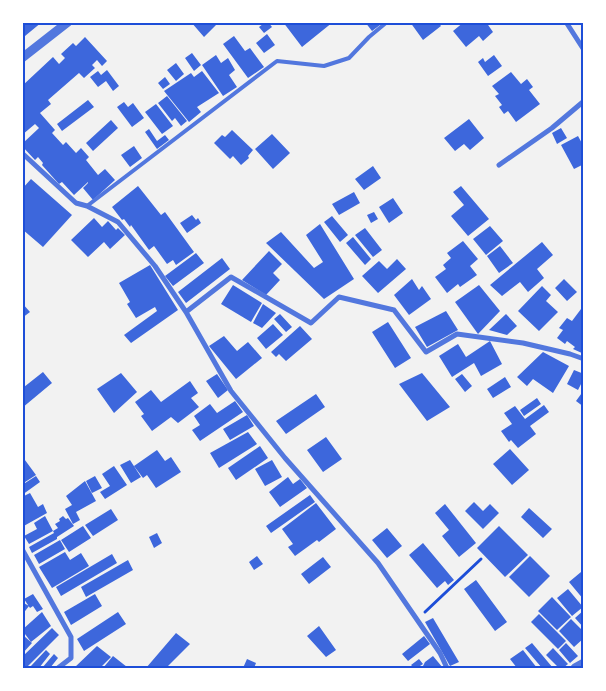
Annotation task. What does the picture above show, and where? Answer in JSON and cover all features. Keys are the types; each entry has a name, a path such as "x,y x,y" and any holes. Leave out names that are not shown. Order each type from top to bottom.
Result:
{"street":[{"path":"22,58 68,22"},
{"path":"566,22 584,50"},
{"path":"500,164 552,128 584,102"},
{"path":"22,153 76,203 87,206 118,222 154,266 186,312 231,391 285,458 378,563 440,653 447,668"},
{"path":"186,312 231,277 311,323 339,297 394,310 426,352 457,334 523,343 584,359"},
{"path":"22,549 71,637 71,658 58,668"},
{"path":"575,668 584,663"}],"lane":[{"path":"87,206 277,61 324,66 349,58 387,22"}],"path":[{"path":"417,619 481,559"}],"building":[{"path":"22,22 42,22 25,36 22,33"},
{"path":"191,22 214,22 216,25 204,37"},
{"path":"262,22 268,22 272,27 264,33 259,27 263,24"},
{"path":"283,22 333,22 302,47"},
{"path":"365,22 384,22 372,31"},
{"path":"410,22 438,22 441,26 423,40"},
{"path":"464,22 486,22 493,32 483,41 479,36 466,47 453,31"},
{"path":"267,34 275,45 264,53 256,43"},
{"path":"234,36 245,51 250,48 264,67 248,78 223,44"},
{"path":"85,37 107,61 102,66 97,60 92,65 95,68 84,78 79,73 48,100 51,104 40,113 55,130 52,133 63,145 66,142 76,153 81,148 89,157 86,160 98,175 105,169 115,180 93,200 83,188 88,182 74,195 62,182 59,184 42,165 43,163 38,157 35,160 22,146 39,128 35,124 22,135 22,86 53,57 59,64 65,58 61,54 73,43 76,46"},
{"path":"192,53 201,65 194,71 185,58"},
{"path":"216,55 221,63 228,58 235,70 229,75 237,87 223,96 202,65"},
{"path":"494,55 502,66 488,76 478,62 483,58 485,62"},
{"path":"176,63 184,74 176,81 167,70"},
{"path":"107,70 119,86 113,91 106,81 98,87 90,77 98,71 101,75"},
{"path":"202,71 219,93 197,107 201,112 189,122 164,91 191,73 194,77"},
{"path":"511,72 521,84 527,79 533,87 529,90 540,104 516,122 508,111 504,114 499,107 502,105 495,96 499,94 492,86"},
{"path":"165,77 170,84 163,89 158,83"},
{"path":"167,96 187,121 181,126 175,118 172,121 158,103"},
{"path":"88,100 94,107 62,131 57,124"},
{"path":"124,102 128,107 133,103 144,118 132,127 117,107"},
{"path":"156,104 173,126 162,134 145,112"},
{"path":"469,119 484,138 470,150 464,144 455,151 444,138"},
{"path":"111,120 118,128 93,151 86,143"},
{"path":"561,128 567,138 557,144 552,133"},
{"path":"149,129 157,141 165,135 169,140 157,149 145,132"},
{"path":"232,130 253,150 248,156 249,158 241,165 233,156 230,159 214,143 222,135 225,137"},
{"path":"272,134 290,153 273,169 255,149"},
{"path":"578,136 584,147 584,164 574,169 561,145"},
{"path":"134,146 142,158 130,167 121,155"},
{"path":"373,166 381,178 364,190 355,179"},
{"path":"31,179 72,215 43,247 22,229 22,189"},
{"path":"138,186 161,215 165,212 194,252 176,265 173,260 167,264 154,246 149,250 131,225 130,227 124,219 122,220 112,207"},
{"path":"461,186 489,219 468,236 451,216 464,205 453,192"},
{"path":"354,192 360,203 339,215 332,204"},
{"path":"393,198 403,213 389,223 379,207"},
{"path":"374,212 378,219 371,223 367,215"},
{"path":"192,215 196,220 198,218 201,223 187,233 180,223"},
{"path":"332,216 348,235 340,242 324,222"},
{"path":"94,218 102,227 108,221 116,230 118,228 125,235 110,249 104,242 88,257 71,240"},
{"path":"320,224 354,279 324,299 266,243 281,232 314,268 323,262 306,235"},
{"path":"490,226 503,241 486,255 473,239"},
{"path":"365,228 382,250 373,257 355,235"},
{"path":"353,237 371,259 365,265 346,243"},
{"path":"463,241 478,259 470,266 477,275 460,287 458,284 447,293 435,277 446,269 443,265 451,258 447,253"},
{"path":"542,242 553,255 537,269 544,278 528,292 520,282 502,296 490,285"},
{"path":"500,246 513,263 499,273 487,256"},
{"path":"269,251 282,264 273,273 280,280 266,295 242,280"},
{"path":"196,253 204,263 173,286 165,276"},
{"path":"222,258 230,269 186,303 178,292"},
{"path":"397,259 406,269 378,293 362,276 379,261 387,269"},
{"path":"150,265 178,310 131,343 124,335 157,311 155,307 136,318 127,304 130,302 119,283"},
{"path":"412,279 419,290 422,286 431,299 409,315 394,295"},
{"path":"564,279 577,292 567,301 555,288"},
{"path":"233,285 262,303 251,322 221,304"},
{"path":"479,285 500,311 478,334 455,302"},
{"path":"542,286 551,295 546,301 558,312 539,331 518,311"},
{"path":"22,303 30,312 22,318"},
{"path":"263,304 276,313 262,328 253,323"},
{"path":"584,305 584,354 573,349 575,347 567,341 565,344 557,338 563,330 559,328 567,318 572,321"},
{"path":"446,311 458,330 427,347 415,327"},
{"path":"280,314 292,327 286,332 274,319"},
{"path":"506,314 517,326 507,335 489,330"},
{"path":"388,322 411,358 395,368 372,332"},
{"path":"273,324 283,335 266,349 257,338"},
{"path":"300,326 312,339 286,361 279,354 276,357 271,352"},
{"path":"224,336 237,351 248,342 262,358 236,379 209,346"},
{"path":"490,341 502,364 481,376 474,363 452,377 439,356 458,344 466,357"},
{"path":"543,352 569,366 553,393 533,379 527,386 517,377"},
{"path":"574,370 584,374 578,390 567,384"},
{"path":"43,372 52,383 22,408 22,385 24,387"},
{"path":"121,373 137,392 114,413 97,389"},
{"path":"422,373 450,407 427,421 399,384"},
{"path":"217,374 228,390 218,398 206,381"},
{"path":"462,374 472,386 465,392 455,379"},
{"path":"505,377 511,387 493,398 487,389"},
{"path":"190,381 198,393 191,398 199,407 178,423 171,417 152,431 141,416 144,414 135,402 151,390 161,402"},
{"path":"584,390 584,407 576,401"},
{"path":"316,394 325,407 286,434 276,421"},
{"path":"537,398 541,404 524,416 520,410"},
{"path":"235,401 243,412 200,441 192,430 200,425 194,416 210,404 217,413"},
{"path":"544,405 549,412 530,426 536,434 518,448 511,440 509,442 501,431 512,424 504,413 515,406 525,419"},
{"path":"247,415 254,426 230,440 223,429"},
{"path":"248,432 257,444 219,468 210,453"},
{"path":"326,437 342,459 323,472 307,450"},
{"path":"260,446 268,458 236,480 228,468"},
{"path":"510,449 529,470 512,485 493,464"},
{"path":"157,450 165,461 171,457 181,472 156,488 147,475 143,478 134,466"},
{"path":"22,456 36,475 22,484"},
{"path":"130,460 141,477 131,483 120,465"},
{"path":"272,460 282,477 265,486 255,469"},
{"path":"114,466 127,485 105,499 100,492 110,486 102,474"},
{"path":"36,476 40,482 22,495 22,485"},
{"path":"95,476 102,488 92,493 86,481"},
{"path":"288,477 293,484 300,479 307,488 280,507 269,492"},
{"path":"85,481 96,501 76,512 80,520 73,524 65,509 72,505 66,496"},
{"path":"30,493 38,507 43,504 47,513 22,527 22,497"},
{"path":"310,495 315,502 271,533 266,526"},
{"path":"474,502 483,511 490,504 499,513 483,529 465,511"},
{"path":"316,503 336,529 319,542 317,540 295,556 288,547 293,544 282,529"},
{"path":"445,504 476,543 459,557 442,536 449,530 435,513"},
{"path":"529,508 552,529 543,538 521,517"},
{"path":"111,509 118,520 93,536 85,525"},
{"path":"45,516 53,531 29,544 24,536 37,529 34,523"},
{"path":"63,516 66,519 68,518 74,526 57,537 57,539 32,553 29,547 54,533 53,531 58,528 55,524"},
{"path":"83,526 91,538 69,552 61,540"},
{"path":"499,526 528,555 505,577 477,548"},
{"path":"387,528 402,546 387,558 372,540"},
{"path":"157,533 162,543 154,548 149,537"},
{"path":"60,540 65,549 39,564 34,555"},
{"path":"423,543 454,580 448,585 445,581 437,588 409,555"},
{"path":"65,552 70,560 81,553 89,566 52,588 39,567"},
{"path":"112,554 117,563 61,596 56,587"},
{"path":"257,556 263,564 254,570 249,562"},
{"path":"530,556 550,576 529,597 509,577"},
{"path":"323,557 331,567 309,584 301,574"},
{"path":"128,560 133,570 86,597 81,587"},
{"path":"581,572 584,575 584,600 569,582"},
{"path":"476,580 507,622 495,631 464,589"},
{"path":"568,589 583,607 572,616 557,598"},
{"path":"33,594 43,609 37,612 33,606 30,608 24,599"},
{"path":"95,594 102,606 71,625 64,612"},
{"path":"552,597 571,617 557,630 538,611"},
{"path":"22,602 29,606 22,615"},
{"path":"584,610 584,628 575,618"},
{"path":"42,612 51,626 31,642 22,630"},
{"path":"118,612 126,624 84,651 77,639"},
{"path":"539,614 566,641 558,649 531,622"},
{"path":"433,618 459,662 450,666 425,622"},
{"path":"571,619 584,632 584,638 574,647 559,631"},
{"path":"319,626 336,650 326,657 307,636"},
{"path":"52,628 59,635 26,668 22,665 22,657"},
{"path":"176,633 190,644 166,668 146,668"},
{"path":"24,636 32,643 22,654 22,637"},
{"path":"424,636 430,644 408,661 402,654"},
{"path":"532,643 553,668 542,668 525,648"},
{"path":"566,643 578,656 570,663 559,650"},
{"path":"97,646 111,657 100,668 74,668"},
{"path":"553,648 568,664 563,668 559,668 546,655"},
{"path":"46,650 50,654 39,668 30,667"},
{"path":"523,650 537,668 517,668 510,659"},
{"path":"54,654 58,658 50,668 42,668"},
{"path":"113,656 127,667 103,668"},
{"path":"433,656 443,668 422,668 425,662"},
{"path":"247,659 256,663 254,668 243,668"},
{"path":"419,659 423,664 414,668 411,665"}]}
